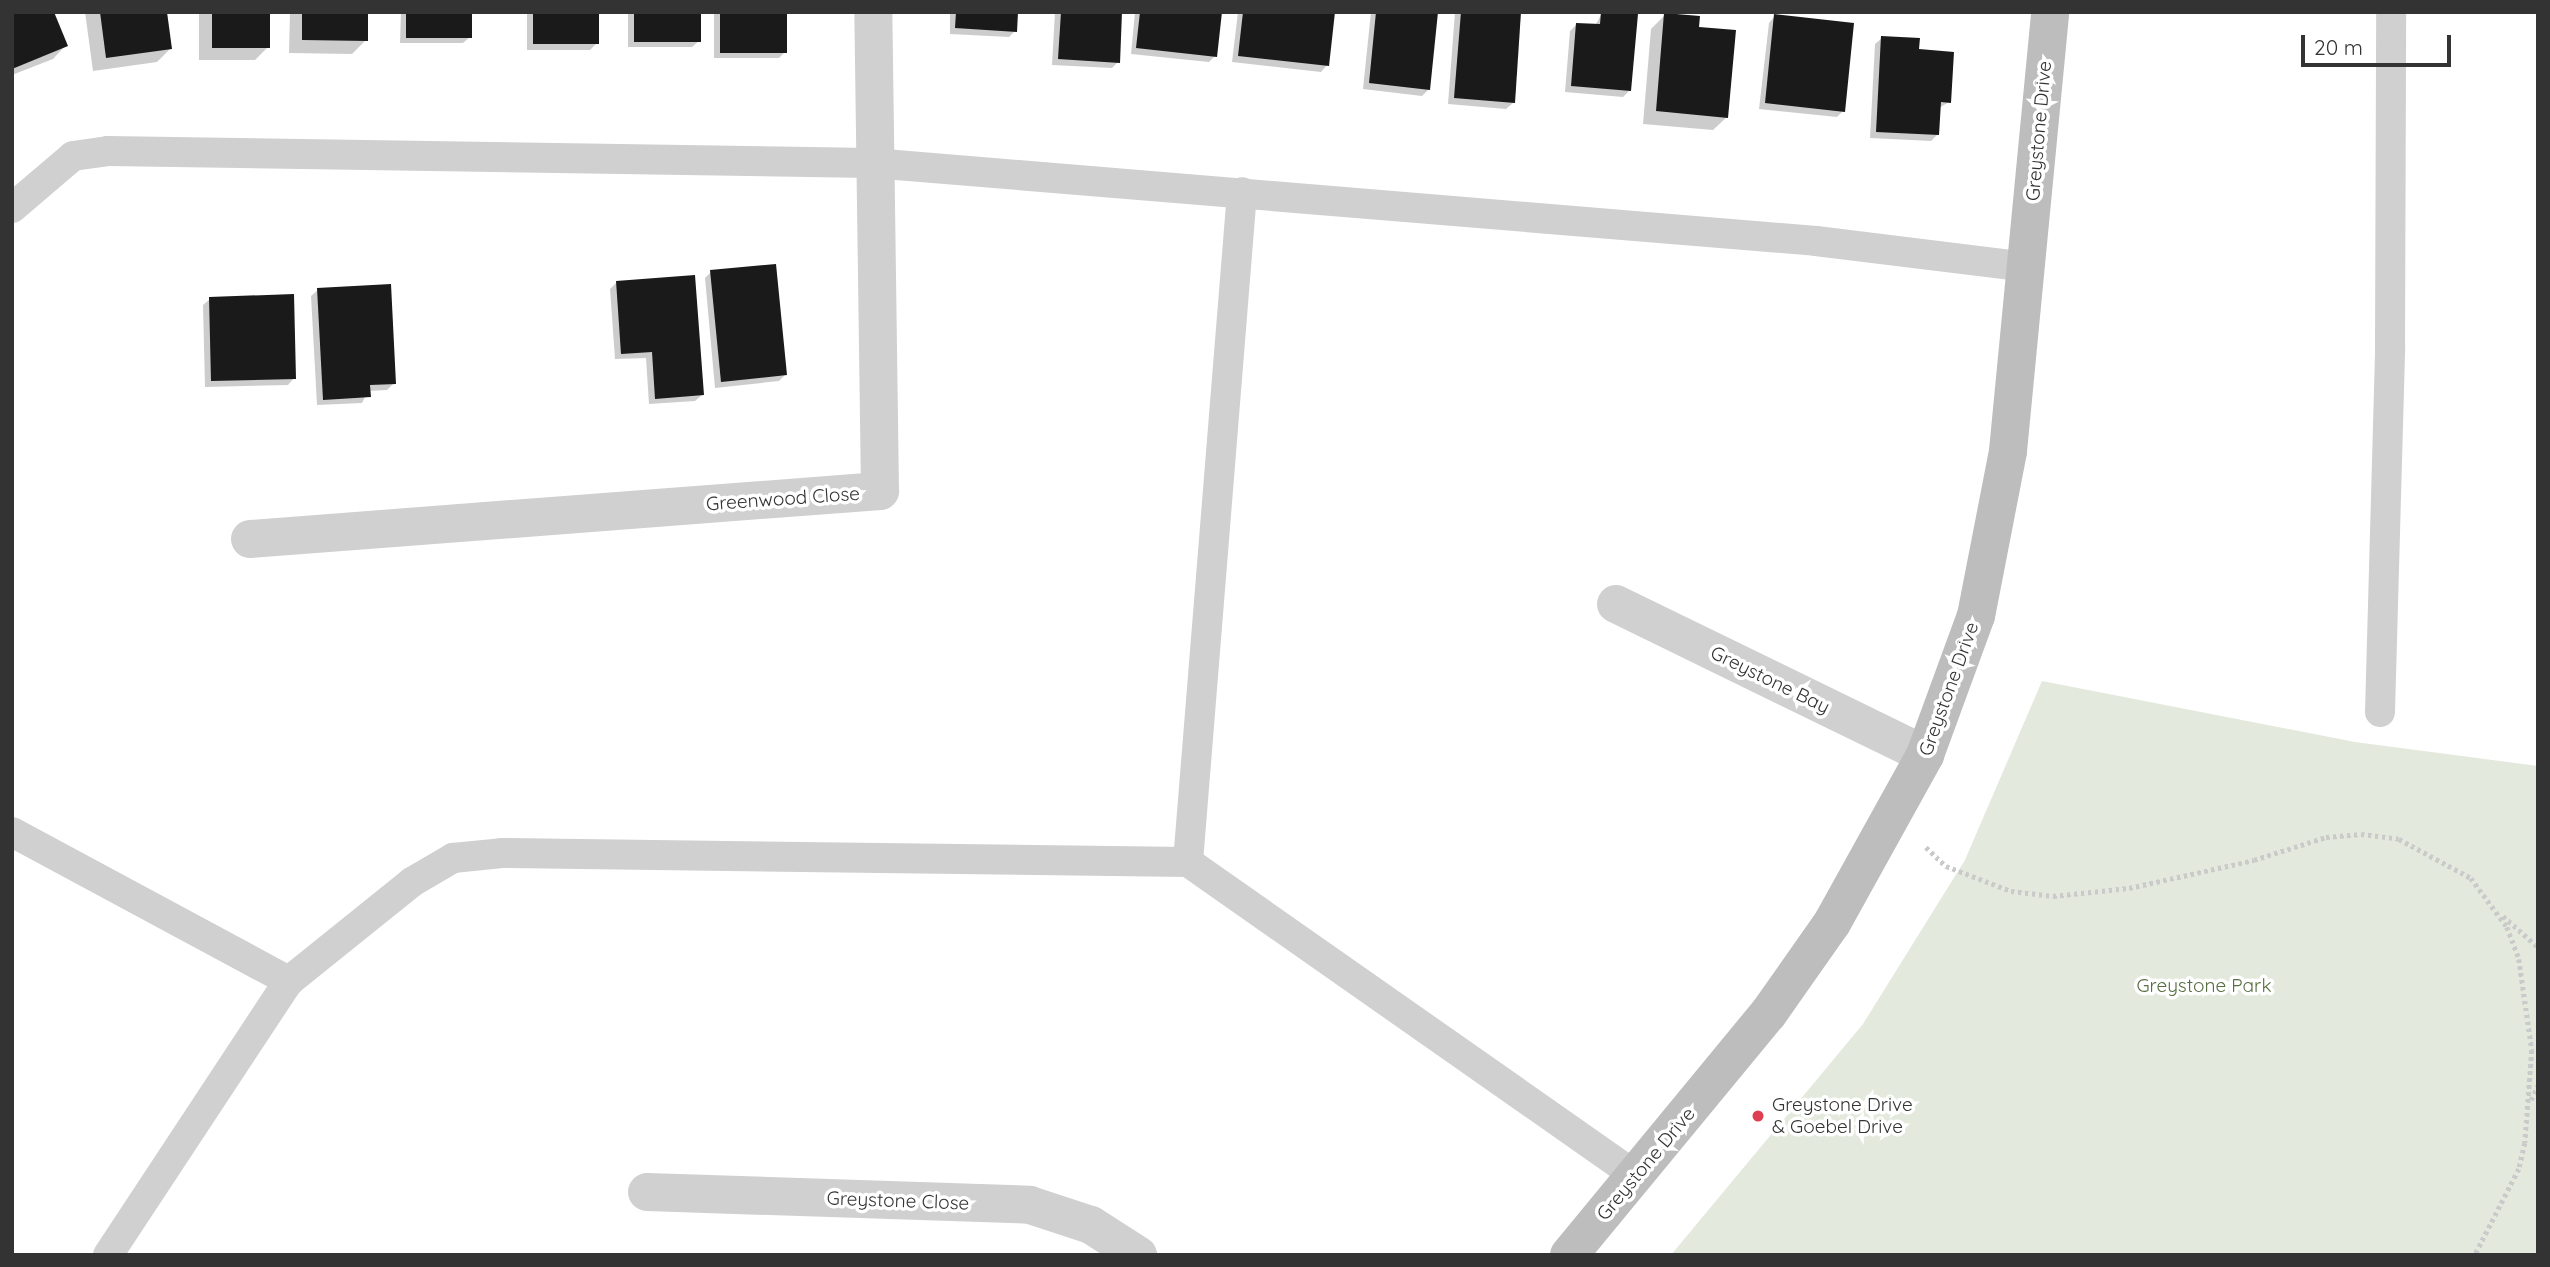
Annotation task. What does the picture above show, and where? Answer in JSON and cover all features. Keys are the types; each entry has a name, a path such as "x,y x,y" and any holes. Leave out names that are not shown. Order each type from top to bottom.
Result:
{"street":[{"name":"Greenwood Close","path":"250,539 880,491 872,163 873,12"},
{"name":"Greystone Drive","path":"1569,1255 1768,1014 1832,923 1894,817 1926,755 1976,616 2008,451 2028,267 2050,12"},
{"name":"Greystone Bay","path":"1615,604 1926,755"},
{"name":"Greystone Close","path":"647,1192 1030,1205 1091,1225 1138,1255"}],"lane":[{"path":"2381,712 2390,346 2391,12"},
{"path":"12,208 73,156 108,151 872,163 1816,241 2028,267"},
{"path":"1188,862 1242,192"},
{"path":"12,832 289,981"},
{"path":"108,1255 289,981 412,882 453,858 502,853 1188,862 1636,1176"}],"path":[{"path":"1894,817 1946,866 2011,891 2053,896 2129,888 2254,860 2326,837 2361,834 2399,839 2427,851 2471,877 2495,908 2538,947"},
{"path":"2474,1255 2511,1192 2525,1143 2529,1104 2532,1050 2519,959 2495,908"},
{"path":"2529,1104 2538,1085"}],"green space":[{"name":"Greystone Park","path":"2042,681 2355,742 2538,766 2538,1255 1671,1255 1863,1024 1965,860"}],"building":[{"path":"12,12 54,12 68,46 12,69"},
{"path":"100,12 167,12 172,49 106,58"},
{"path":"212,12 270,12 270,48 212,48"},
{"path":"302,12 368,12 368,41 302,40"},
{"path":"406,12 472,12 472,38 406,38"},
{"path":"533,12 599,12 599,44 533,44"},
{"path":"634,12 701,12 701,42 634,42"},
{"path":"720,12 787,12 787,53 720,53"},
{"path":"956,12 1018,12 1017,32 955,28"},
{"path":"1061,12 1122,12 1120,63 1058,59"},
{"path":"1140,12 1222,12 1217,57 1136,48"},
{"path":"1243,12 1335,12 1329,66 1238,56"},
{"path":"1376,12 1438,12 1430,90 1369,83"},
{"path":"1461,12 1521,12 1515,103 1454,98"},
{"path":"1601,12 1638,14 1631,91 1571,86 1576,23 1600,24"},
{"path":"1664,13 1700,16 1699,27 1736,30 1728,118 1656,111"},
{"path":"1774,14 1854,23 1845,112 1765,103"},
{"path":"1881,36 1920,38 1919,49 1954,52 1951,103 1941,102 1939,135 1876,132"},
{"path":"776,264 787,375 721,382 710,270"},
{"path":"695,275 704,395 655,399 652,352 621,354 616,281"},
{"path":"391,284 396,384 370,385 371,397 323,400 317,288"},
{"path":"294,294 296,379 211,381 209,297"}],"place":[{"name":"Greystone Drive & Goebel Drive","path":"1758,1116"}]}
